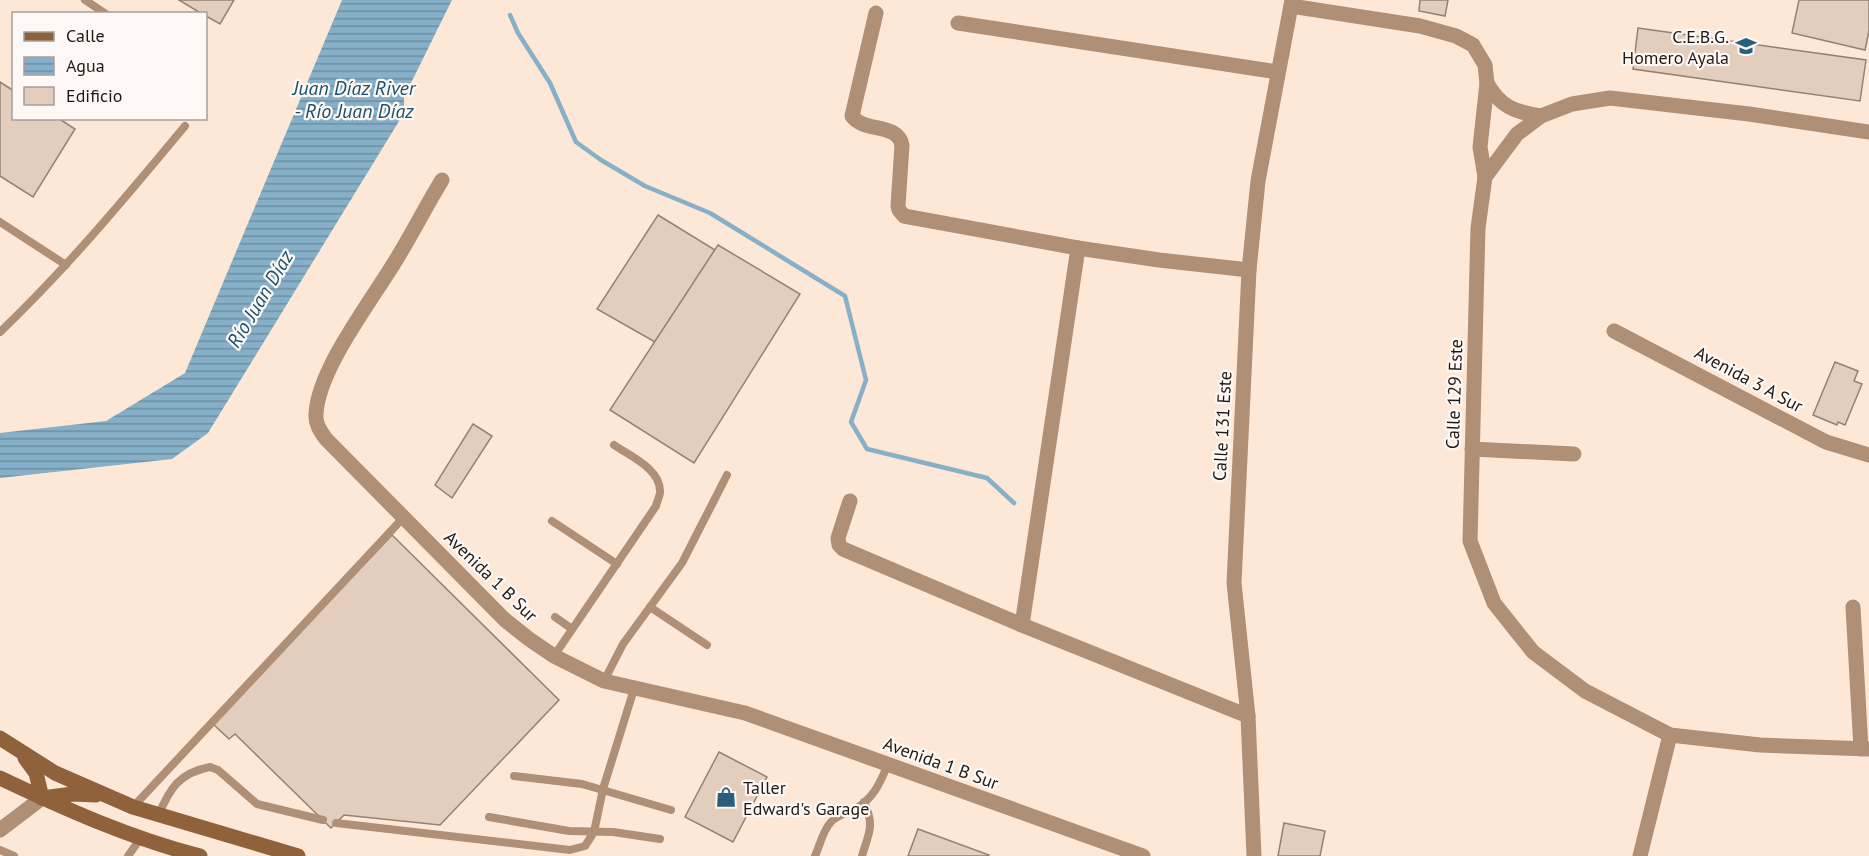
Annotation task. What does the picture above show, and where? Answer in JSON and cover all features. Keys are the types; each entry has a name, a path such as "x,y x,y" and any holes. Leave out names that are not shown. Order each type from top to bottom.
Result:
{"main road":[{"path":"0,738 55,773 133,807 298,856"},
{"path":"15,747 36,773 42,798"},
{"path":"0,778 140,839 200,856"},
{"path":"42,798 73,794 110,797"}],"street":[{"name":"Calle 131 Este","path":"1254,856 1248,716 1234,583 1249,270 1258,181 1292,3"},
{"path":"1292,3 1420,26 1456,36 1473,45 1485,65 1487,83 1480,147 1485,177"},
{"path":"876,13 852,116 858,123 892,132 900,137 902,145 898,206 901,213 908,218 1078,249 1249,270"},
{"path":"958,22 1278,72"},
{"path":"1487,83 1494,97 1504,105 1526,114 1541,116"},
{"name":"Calle 129 Este","path":"1865,749 1760,745 1670,735 1585,691 1533,652 1494,603 1470,541 1478,228 1485,177 1517,134 1541,116 1572,104 1610,98 1749,114 1869,132"},
{"name":"Avenida 1 B Sur","path":"442,180 333,362 322,385 315,417 326,439 505,620 554,656 604,681 745,713 1143,856"},
{"path":"1022,626 1078,249"},
{"name":"Avenida 3 A Sur","path":"1614,331 1826,442 1869,454"},
{"path":"1472,449 1574,454"},
{"path":"850,501 838,538 841,548 1022,626 1248,716"},
{"path":"1853,607 1865,749"},
{"path":"1640,856 1670,735"},
{"path":"0,830 42,798"}],"lane":[{"path":"85,0 103,12"},
{"path":"0,332 91,239 185,126"},
{"path":"0,222 66,265"},
{"path":"554,656 656,506 660,492 656,476 614,445"},
{"path":"604,681 623,644 682,563 727,475"},
{"path":"133,807 404,517"},
{"path":"552,521 617,564"},
{"path":"650,607 707,645"},
{"path":"555,617 572,629"},
{"path":"585,856 585,846 594,832 603,789 634,689"},
{"path":"816,856 831,821 864,802 879,785 888,764"},
{"path":"158,816 173,787 187,775 210,767 218,770 257,804 323,820"},
{"path":"514,776 582,784 671,810"},
{"path":"862,856 872,825 864,802"},
{"path":"489,817 569,831 613,832 660,839"},
{"path":"336,823 570,850 585,846"},
{"path":"128,856 140,839"},
{"path":"0,850 14,856"}],"water":[{"name":"Juan Díaz River - Río Juan Díaz","path":"342,0 452,0 404,97 404,113 208,433 172,459 0,478 0,433 106,421 185,373"}],"building":[{"path":"179,0 234,0 220,24 207,17 207,12 199,12"},
{"path":"1420,0 1448,0 1445,16 1419,11"},
{"path":"1799,0 1869,0 1869,31 1865,50 1792,33"},
{"path":"1638,28 1866,60 1860,101 1633,69"},
{"path":"0,82 12,90 12,120 61,120 75,129 33,197 0,176"},
{"path":"658,215 715,250 655,342 597,309"},
{"path":"718,245 800,294 694,463 610,410"},
{"path":"1835,362 1858,371 1854,381 1862,384 1845,425 1838,422 1837,425 1813,415"},
{"path":"473,424 492,436 452,498 435,485"},
{"path":"392,535 559,700 440,825 344,815 331,828 235,734 229,739 213,724"},
{"name":"Taller Edward's Garage","path":"719,752 767,777 733,842 685,817"},
{"path":"1284,823 1325,831 1320,856 1278,856"},
{"path":"918,829 989,855 908,856"}],"waterway":[{"path":"510,15 518,33 550,83 576,142 645,186 710,213 845,296 866,380 851,422 867,449 987,478 1014,503"}],"place":[{"name":"C.E.B.G. Homero Ayala","path":"1746,46"},
{"name":"Taller Edward's Garage","path":"726,797"}],"water label":[{"name":"Río Juan Díaz","path":"260,299"}]}
